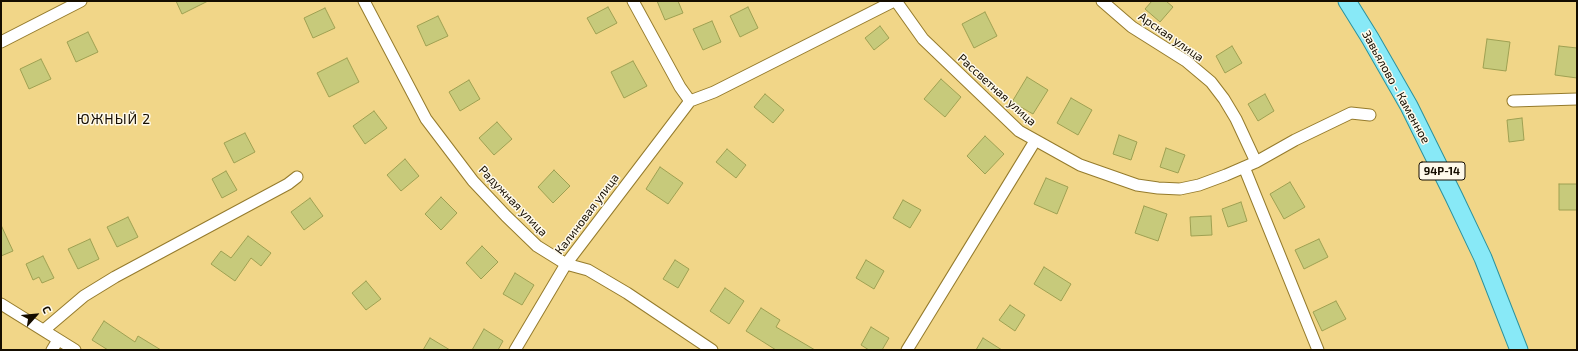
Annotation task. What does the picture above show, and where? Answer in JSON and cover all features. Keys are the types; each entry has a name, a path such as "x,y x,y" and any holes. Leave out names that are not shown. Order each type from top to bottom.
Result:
{"main road":[{"name":"Завьялово - Каменное","path":"1347,1 1409,106 1454,197 1483,258 1519,350"}],"street":[{"path":"1,42 80,1"},
{"name":"Радужная улица","path":"364,1 426,119 446,148 473,181 506,216 537,246 566,264 588,270 627,293 712,350"},
{"path":"633,1 680,87 690,101 714,92 895,1"},
{"name":"Рассветная улица","path":"895,1 923,38 1019,131 1080,165 1137,185 1158,188 1180,188 1199,185 1256,162 1295,140 1351,113 1370,114"},
{"name":"Арская улица","path":"1102,1 1132,27 1186,60 1211,82 1224,99 1236,119 1256,162"},
{"path":"1513,101 1577,99"},
{"name":"Калиновая улица","path":"515,350 566,264 690,101"},
{"path":"907,350 952,279 1035,141"},
{"path":"1244,167 1318,350"},
{"path":"44,330 84,296 115,277 288,184 297,177"},
{"path":"1,304 74,350"},
{"path":"52,350 58,340"}],"building":[{"path":"176,1 208,1 182,14"},
{"path":"657,1 678,1 683,13 665,20"},
{"path":"1152,1 1166,1 1173,7 1160,22 1145,9"},
{"path":"608,7 617,23 596,34 587,18"},
{"path":"748,7 758,28 740,37 730,16"},
{"path":"325,8 335,28 313,38 304,18"},
{"path":"985,12 997,36 974,48 962,24"},
{"path":"438,16 448,36 426,46 417,26"},
{"path":"712,21 721,42 703,50 693,29"},
{"path":"880,26 889,38 874,50 865,38"},
{"path":"88,32 98,52 76,62 67,42"},
{"path":"1487,39 1510,42 1506,71 1483,68"},
{"path":"1232,46 1242,63 1225,73 1216,56"},
{"path":"1559,46 1577,48 1577,78 1555,75"},
{"path":"347,58 359,82 329,97 317,73"},
{"path":"41,59 51,79 29,89 20,69"},
{"path":"633,61 647,86 624,98 611,72"},
{"path":"1027,77 1048,90 1033,114 1012,102"},
{"path":"941,79 961,97 945,117 924,99"},
{"path":"469,80 480,99 460,111 449,92"},
{"path":"765,94 784,110 773,123 754,107"},
{"path":"1265,94 1274,111 1258,121 1248,104"},
{"path":"1071,98 1092,110 1078,135 1057,123"},
{"path":"374,111 387,128 365,144 353,126"},
{"path":"1522,118 1524,140 1509,142 1507,120"},
{"path":"497,122 512,139 494,155 479,138"},
{"path":"245,133 255,152 234,163 224,143"},
{"path":"1119,135 1137,142 1131,160 1113,154"},
{"path":"985,136 1004,154 985,174 967,156"},
{"path":"1166,148 1185,155 1178,173 1160,167"},
{"path":"727,149 746,165 736,178 716,162"},
{"path":"405,159 419,176 401,191 387,175"},
{"path":"660,167 683,183 668,204 646,189"},
{"path":"554,170 570,186 553,203 538,187"},
{"path":"226,171 237,190 222,198 212,179"},
{"path":"1046,178 1068,187 1057,214 1034,204"},
{"path":"1290,182 1305,207 1284,219 1270,194"},
{"path":"1559,184 1577,184 1577,210 1559,210"},
{"path":"441,197 457,213 441,230 425,214"},
{"path":"310,198 323,216 304,230 291,212"},
{"path":"903,200 921,210 910,228 893,218"},
{"path":"1241,202 1247,221 1228,227 1222,209"},
{"path":"1144,206 1167,214 1158,241 1135,233"},
{"path":"1211,216 1212,235 1191,236 1190,217"},
{"path":"128,217 138,237 117,247 107,227"},
{"path":"1,225 13,251 1,256"},
{"path":"248,236 271,253 261,266 251,258 235,281 211,264 221,251 231,258"},
{"path":"90,239 99,259 78,269 68,249"},
{"path":"1319,239 1328,257 1304,269 1295,250"},
{"path":"482,246 498,262 481,279 466,263"},
{"path":"43,256 54,278 42,283 39,277 33,280 26,264"},
{"path":"675,260 689,269 678,288 663,279"},
{"path":"866,260 884,271 874,289 856,278"},
{"path":"1044,267 1071,284 1061,301 1034,284"},
{"path":"515,273 534,285 522,305 503,294"},
{"path":"366,281 381,299 366,310 352,293"},
{"path":"725,288 744,301 729,324 710,311"},
{"path":"1336,301 1346,319 1322,331 1313,312"},
{"path":"1010,305 1025,315 1015,331 999,320"},
{"path":"761,308 780,320 776,327 815,350 776,350 746,331"},
{"path":"104,321 135,342 138,336 161,350 108,350 92,340"},
{"path":"871,327 889,338 882,350 869,350 861,345"},
{"path":"484,329 503,341 498,350 472,350"},
{"path":"430,338 450,350 423,350"},
{"path":"983,338 1002,350 976,350"}],"district":[{"name":"ЮЖНЫЙ 2","path":"114,119"}]}
